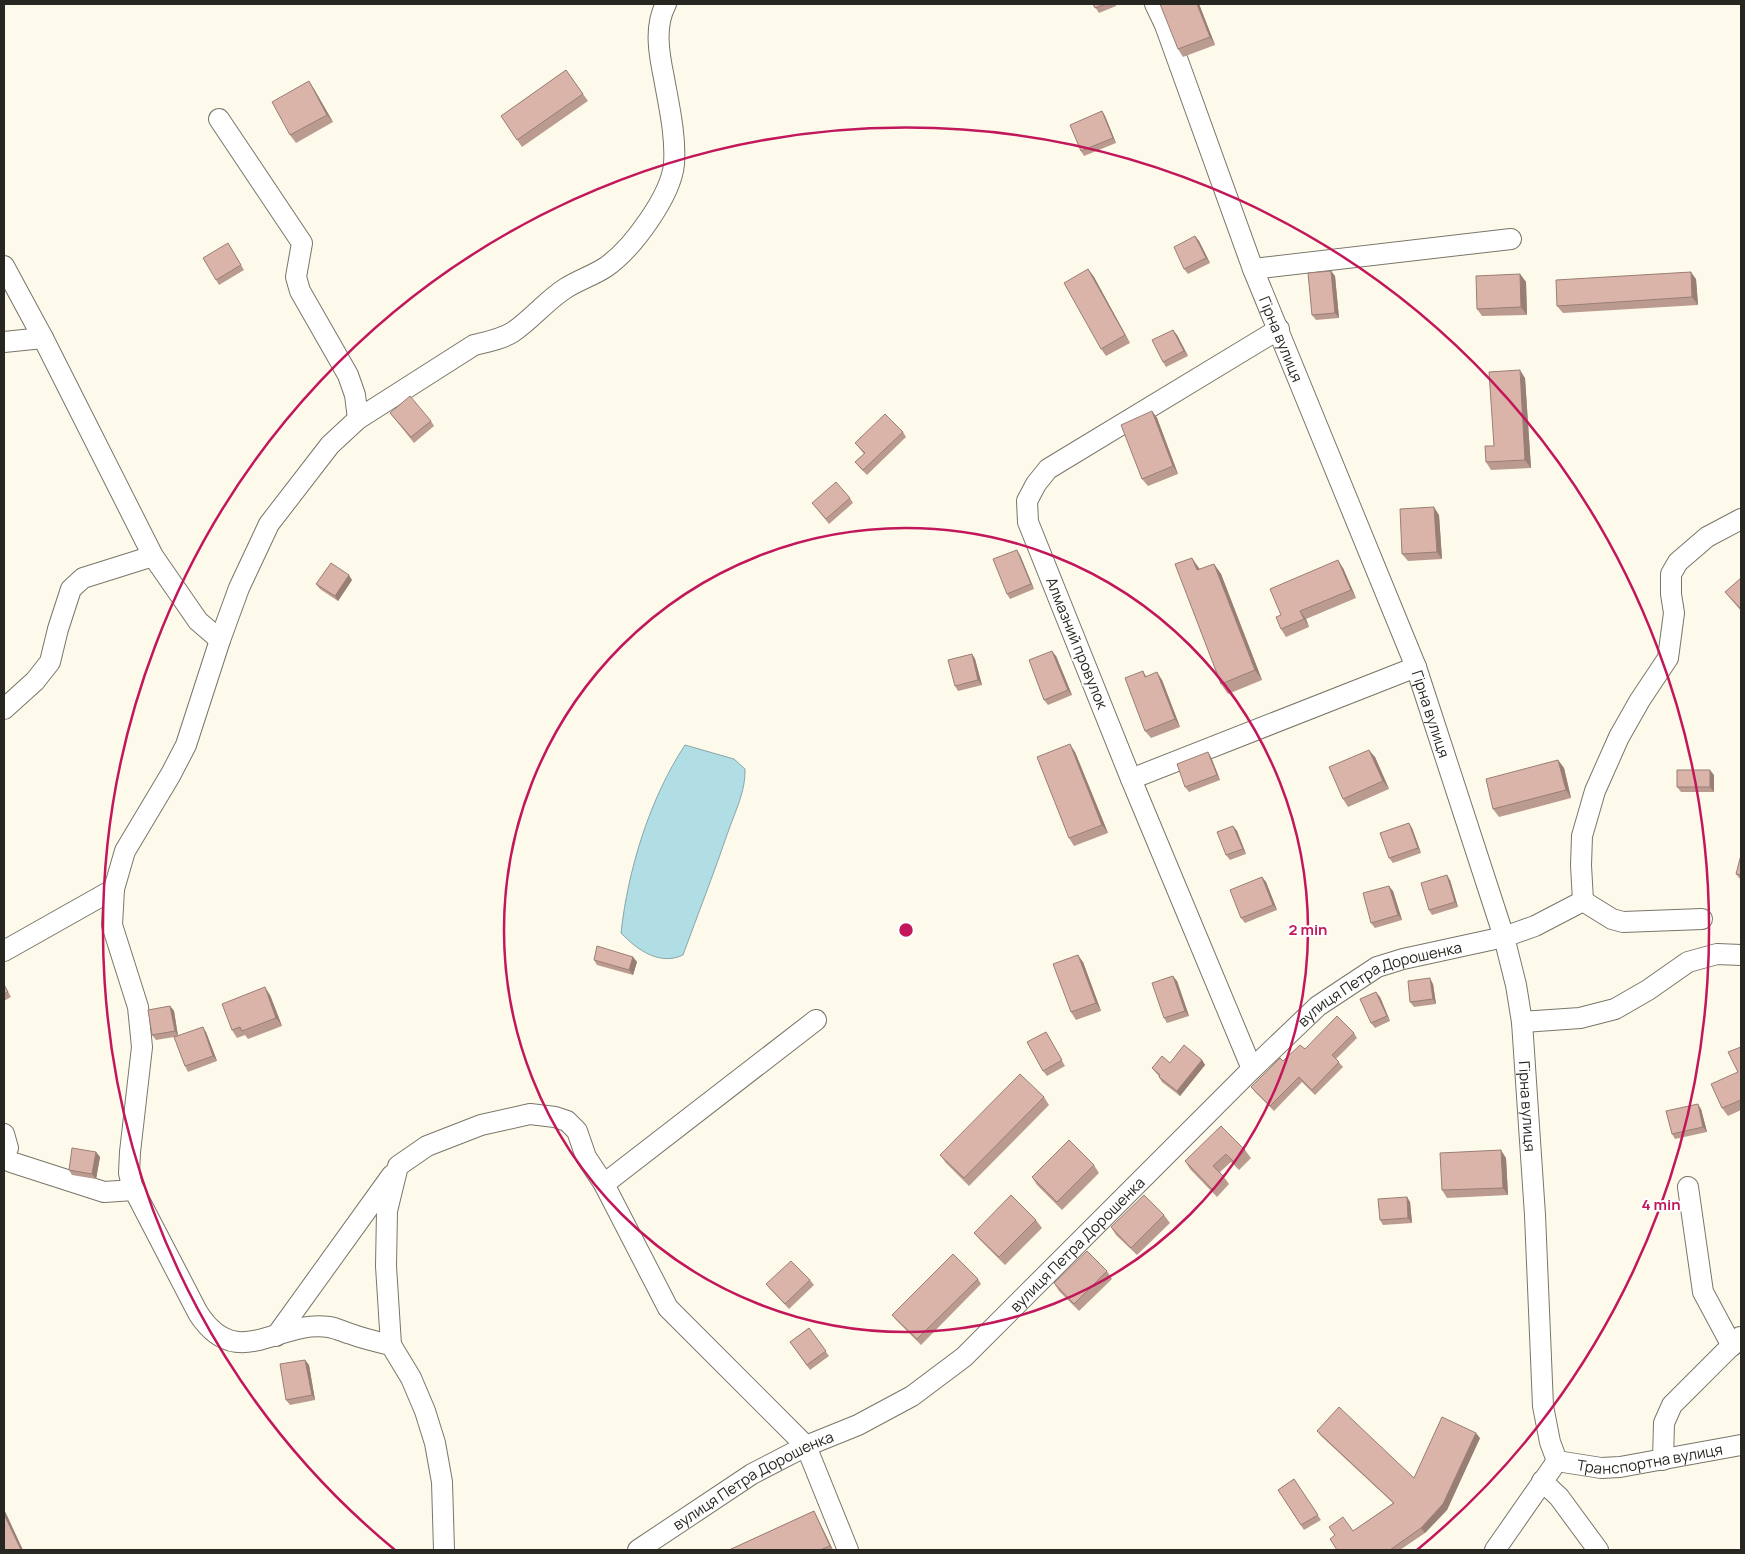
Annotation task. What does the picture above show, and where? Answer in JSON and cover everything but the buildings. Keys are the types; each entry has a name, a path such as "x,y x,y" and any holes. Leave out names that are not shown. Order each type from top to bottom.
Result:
{"street":[{"path":"391,1345 329,1327 304,1327 252,1343 231,1342 216,1334 204,1324 134,1190 130,1178 130,1152 142,1047 138,1007 112,925 114,889 125,852 186,745 220,640 240,588 269,524 330,445 358,419 474,345 494,340 513,332 563,290 605,268 624,252 650,219 665,191 674,166 674,142 660,59 658,33 661,12 666,4"},
{"name":"Гірна вулиця","path":"1155,4 1168,34 1254,268 1416,667 1504,937 1516,985 1522,1022 1535,1215 1543,1406 1550,1442 1558,1461"},
{"path":"219,119 302,242 296,277 300,291 348,375 355,395 358,419"},
{"path":"1254,268 1511,239"},
{"path":"4,266 43,338 153,556 198,621 220,640"},
{"name":"Алмазний провулок","path":"1252,1069 1131,778 1028,522 1027,501 1036,484 1048,469 1279,329"},
{"path":"4,342 43,338"},
{"path":"1702,919 1623,922 1612,918 1583,901 1582,836 1595,791 1619,737 1640,700 1668,658 1674,613 1671,594 1671,574 1678,562 1707,537 1741,519"},
{"path":"4,709 35,682 50,662 71,588 83,578 153,556"},
{"path":"1131,778 1416,667"},
{"path":"4,951 114,889"},
{"name":"вулиця Петра Дорошенка","path":"638,1550 752,1474 806,1446 858,1425 912,1396 964,1357 1252,1069 1318,1006 1377,967 1403,959 1504,937 1535,926 1583,901"},
{"path":"1522,1022 1580,1018 1615,1009 1648,990 1688,962 1717,954 1741,955"},
{"path":"604,1184 816,1020"},
{"path":"276,1336 398,1166 427,1146 481,1125 530,1114 555,1117 567,1121 577,1130 586,1157 604,1184 668,1308 806,1446 848,1550"},
{"path":"8,1148 104,1192 134,1190"},
{"path":"398,1166 387,1211 386,1266 391,1345 411,1378 425,1411 435,1443 442,1482 444,1550"},
{"path":"1663,1460 1664,1423 1672,1405 1737,1341 1703,1292 1688,1187"},
{"name":"Транспортна вулиця","path":"1558,1461 1601,1468 1620,1467 1741,1445"},
{"path":"1495,1550 1542,1481 1558,1461"},
{"path":"1542,1481 1559,1497 1598,1550"}],"water":[{"path":"685,745 734,759 745,769 745,777 739,801 683,955 666,959 642,950 621,933 629,884 642,835 661,788"}]}
